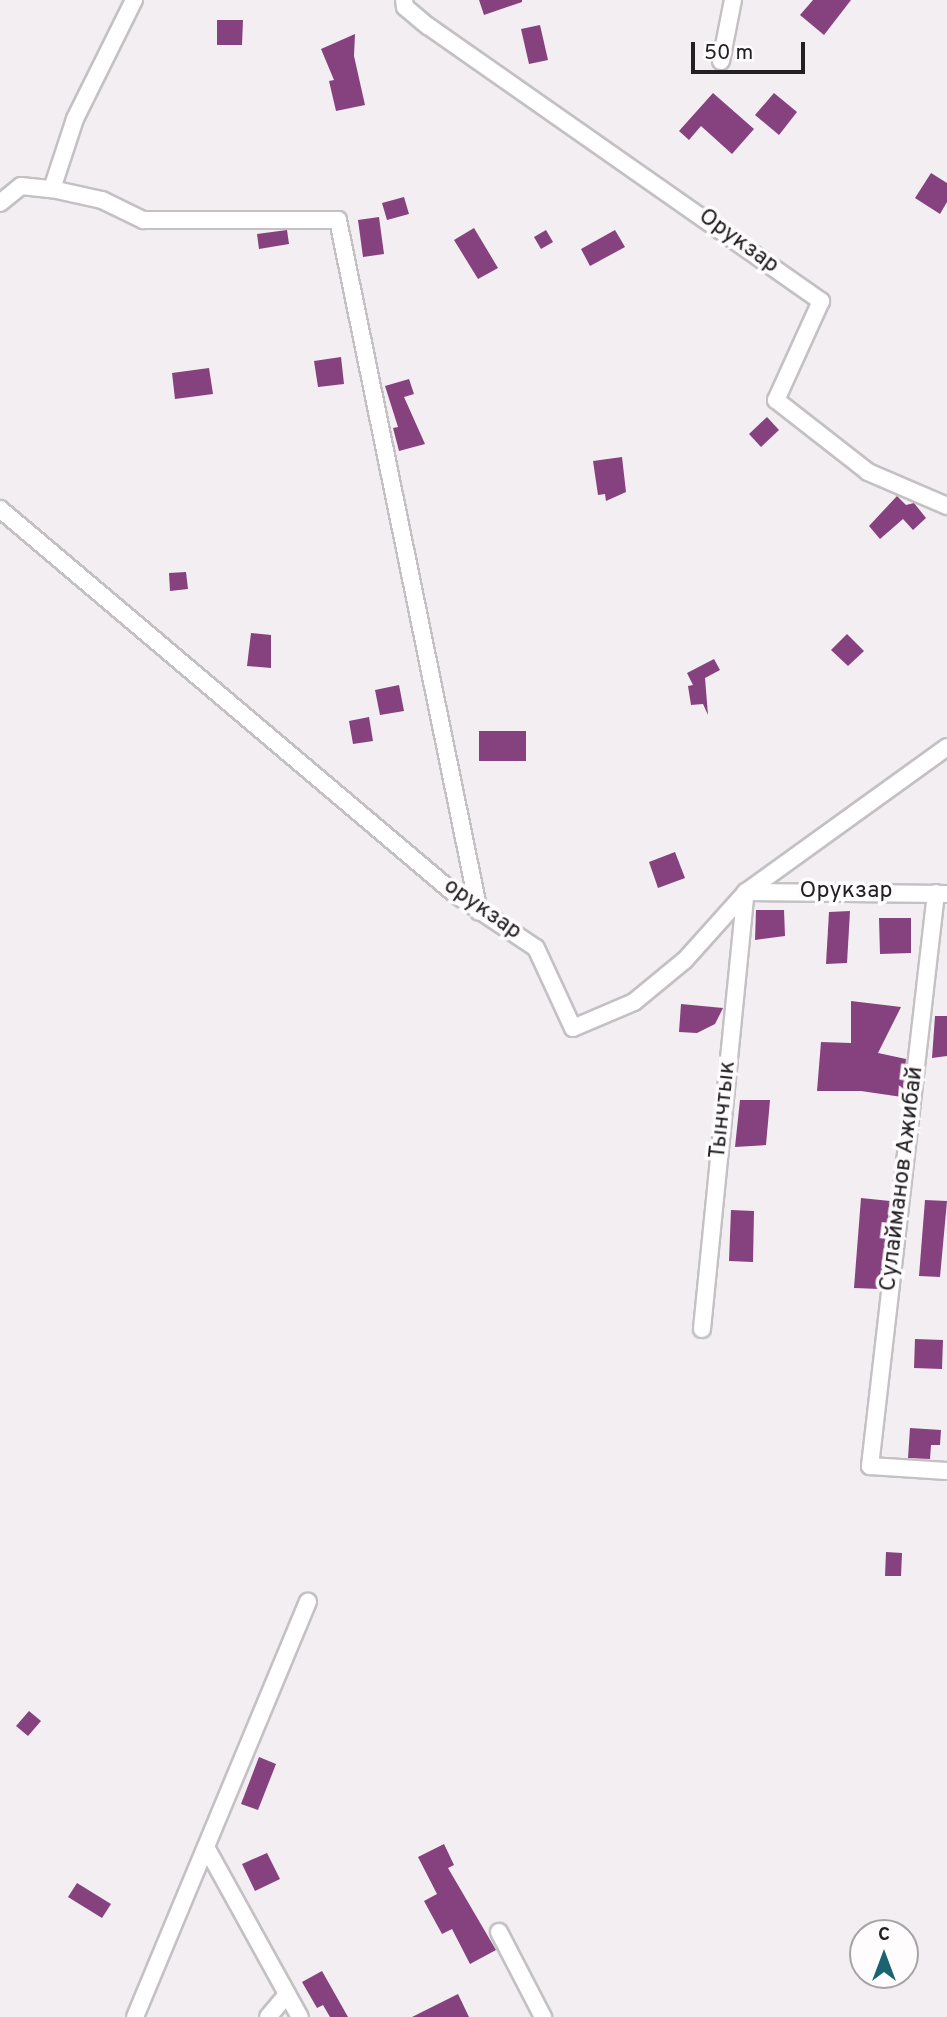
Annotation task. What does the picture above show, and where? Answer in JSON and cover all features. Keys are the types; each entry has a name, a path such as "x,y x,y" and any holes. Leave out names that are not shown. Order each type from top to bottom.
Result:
{"street":[{"path":"51,189 75,119 134,0"},
{"name":"Орукзар","path":"404,0 405,7 428,26 821,301 776,400 869,472 947,506"},
{"path":"722,61 733,0"},
{"path":"0,203 22,186 102,200 143,220 338,220 478,912"},
{"name":"орукзар","path":"0,509 478,912 536,948 573,1028 634,1002 685,960 746,892 947,747"},
{"name":"Орукзар","path":"746,892 941,893"},
{"name":"Тынчтык","path":"702,1329 746,892"},
{"name":"Сулайманов Ажибай","path":"941,893 870,1466 947,1471"},
{"path":"135,2017 308,1602"},
{"path":"206,1847 300,2017"},
{"path":"499,1932 543,2017"},
{"path":"268,2017 287,1994"}],"building":[{"path":"479,0 522,0 522,2 484,15"},
{"path":"813,0 851,0 824,35 800,15"},
{"path":"217,20 243,20 242,45 217,45"},
{"path":"540,25 548,60 529,64 521,29"},
{"path":"355,34 354,56 365,105 336,111 329,81 334,80 321,49"},
{"path":"713,93 754,129 732,154 701,126 689,140 679,131"},
{"path":"774,93 797,112 779,135 755,115"},
{"path":"931,173 947,183 947,202 940,214 915,198"},
{"path":"404,197 409,214 387,220 382,203"},
{"path":"379,217 384,254 363,257 358,220"},
{"path":"474,228 498,268 478,279 454,240"},
{"path":"287,230 289,244 259,249 257,234"},
{"path":"546,230 553,242 541,249 534,237"},
{"path":"615,230 625,247 590,266 581,249"},
{"path":"341,357 344,384 318,387 314,361"},
{"path":"209,368 213,394 175,399 172,373"},
{"path":"409,379 414,394 404,397 425,444 399,451 393,428 398,427 385,386"},
{"path":"767,417 779,430 761,447 749,434"},
{"path":"622,457 626,492 606,501 605,494 598,495 593,461"},
{"path":"897,496 906,505 914,503 926,518 913,530 903,519 880,539 869,526"},
{"path":"186,572 188,589 170,591 169,573"},
{"path":"251,633 271,635 271,668 247,666"},
{"path":"847,634 864,651 848,666 831,650"},
{"path":"714,659 720,670 705,678 708,715 703,704 691,705 688,686 693,685 687,673"},
{"path":"399,685 404,711 380,715 375,690"},
{"path":"369,717 373,741 353,744 349,721"},
{"path":"479,731 526,731 526,761 479,761"},
{"path":"675,852 685,878 658,888 649,862"},
{"path":"756,910 784,910 785,936 755,940"},
{"path":"850,911 847,963 826,964 829,912"},
{"path":"879,918 911,918 911,953 880,954"},
{"path":"851,1001 901,1007 878,1053 906,1059 902,1097 861,1091 817,1091 821,1042 851,1043"},
{"path":"681,1004 723,1008 715,1024 697,1033 679,1032"},
{"path":"935,1016 947,1016 947,1056 932,1058"},
{"path":"740,1100 770,1100 766,1145 735,1147"},
{"path":"861,1198 890,1201 880,1289 854,1288"},
{"path":"925,1200 947,1201 940,1277 919,1276"},
{"path":"731,1210 754,1211 753,1262 729,1261"},
{"path":"915,1339 943,1340 942,1369 914,1368"},
{"path":"910,1428 941,1430 940,1445 931,1445 930,1459 908,1458"},
{"path":"886,1552 902,1553 901,1576 885,1576"},
{"path":"29,1711 41,1721 28,1736 16,1726"},
{"path":"259,1757 276,1764 258,1810 241,1804"},
{"path":"444,1844 454,1865 448,1868 496,1950 470,1964 452,1929 442,1934 424,1901 437,1894 418,1857"},
{"path":"267,1853 280,1879 255,1891 242,1864"},
{"path":"77,1883 111,1904 102,1918 68,1897"},
{"path":"322,1971 348,2017 330,2017 323,2005 317,2008 302,1982"},
{"path":"458,1994 469,2017 412,2017"}]}
